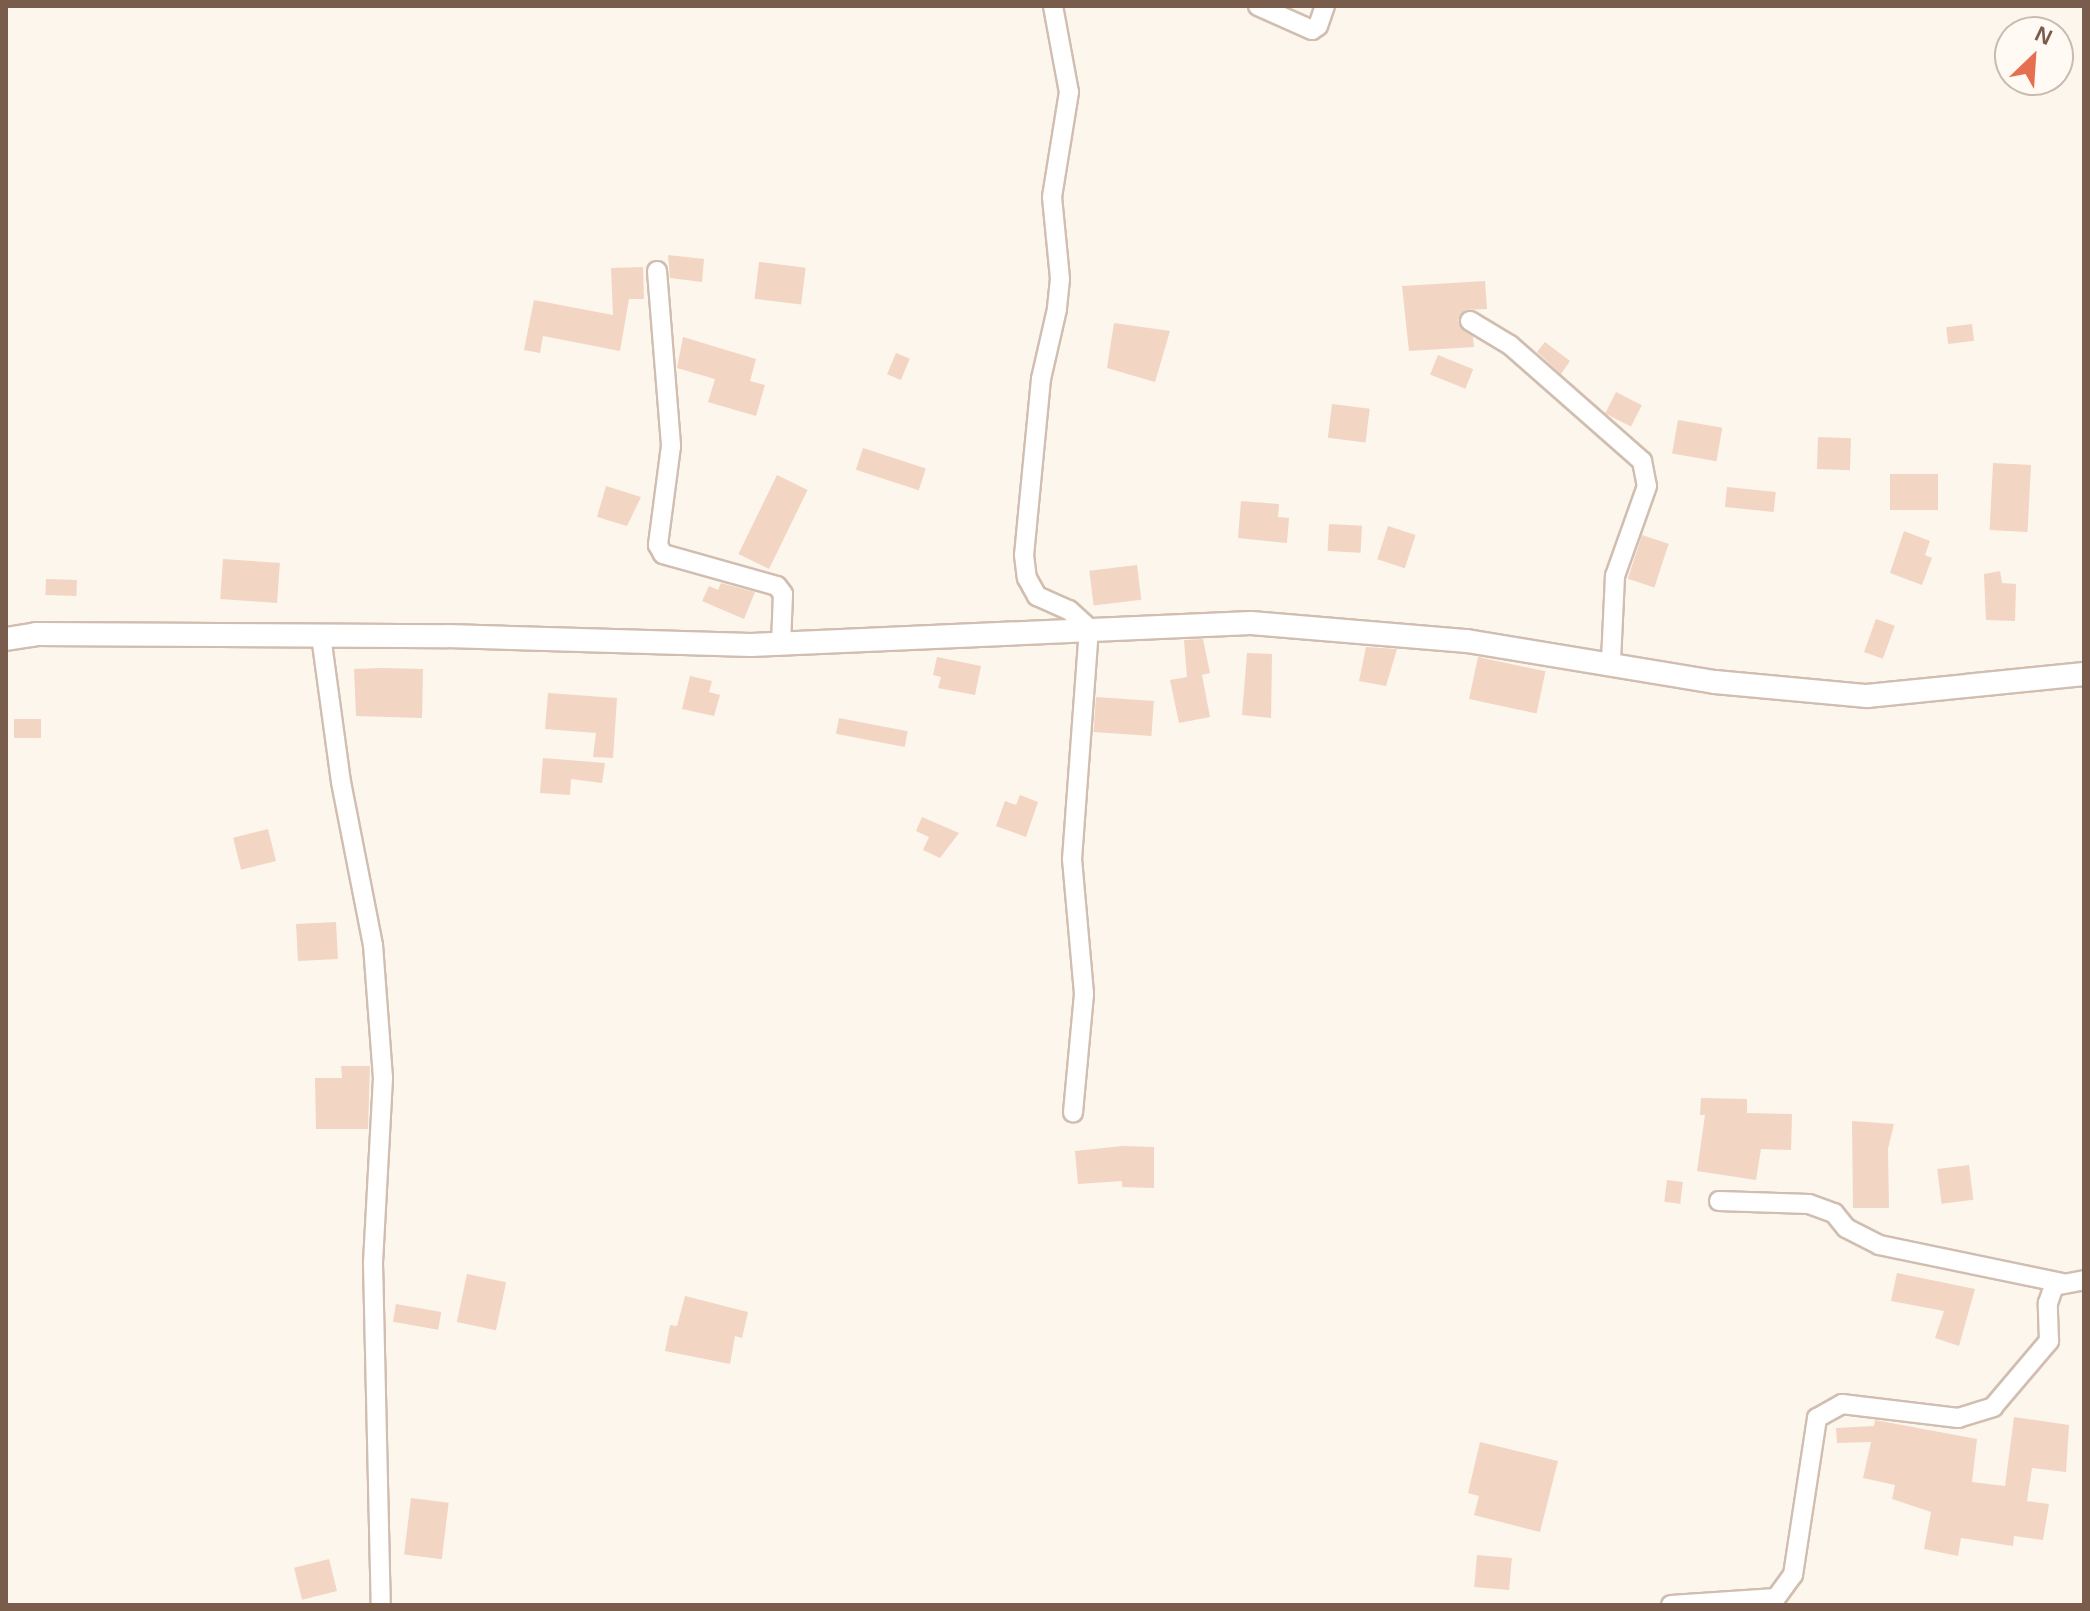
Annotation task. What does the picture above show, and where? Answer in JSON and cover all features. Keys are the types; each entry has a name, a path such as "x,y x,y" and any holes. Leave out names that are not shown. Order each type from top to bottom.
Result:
{"street":[{"path":"1053,6 1069,92 1052,197 1060,279 1041,379 1024,555 1027,578 1037,596 1069,610 1089,628"},
{"path":"1258,6 1312,30 1318,26 1325,6"},
{"path":"657,271 671,446 658,545 663,554 777,586 783,594 781,644"},
{"path":"1470,321 1510,345 1642,461 1647,486 1615,576 1611,662"},
{"path":"6,639 36,634 781,644 1251,623 1467,641 1611,662 1715,682 1867,696 2084,674"},
{"path":"1073,1112 1084,994 1072,859 1089,628"},
{"path":"321,636 341,782 373,945 383,1078 373,1263 381,1605"},
{"path":"1719,1201 1809,1204 1834,1213 1846,1228 1879,1245 2062,1283"},
{"path":"1671,1605 1776,1598 1793,1575 1817,1418 1842,1404 1958,1418 1993,1407 2037,1362 2049,1341 2048,1303 2054,1286 2084,1280"}],"building":[{"path":"668,255 704,259 702,282 670,278"},
{"path":"759,262 806,268 801,304 754,299"},
{"path":"643,267 644,299 629,299 620,351 543,336 540,353 524,350 534,300 613,315 611,268"},
{"path":"1485,281 1487,309 1465,310 1458,320 1473,337 1474,347 1409,351 1402,286"},
{"path":"1114,323 1170,331 1155,382 1107,368"},
{"path":"1972,324 1974,341 1948,344 1946,327"},
{"path":"683,337 756,359 750,381 765,385 756,416 708,402 715,379 677,368"},
{"path":"1545,342 1570,361 1561,374 1537,352"},
{"path":"896,353 910,359 901,380 887,374"},
{"path":"1438,355 1473,369 1465,389 1430,374"},
{"path":"1616,392 1642,405 1631,427 1605,413"},
{"path":"1332,404 1370,409 1366,442 1328,438"},
{"path":"1678,420 1722,428 1716,461 1672,453"},
{"path":"1818,437 1851,438 1850,470 1817,469"},
{"path":"863,448 926,468 919,490 856,470"},
{"path":"1993,463 2031,465 2027,532 1990,530"},
{"path":"1890,474 1938,474 1938,510 1890,510"},
{"path":"777,475 808,490 769,569 738,554"},
{"path":"606,486 641,497 627,526 597,517"},
{"path":"1727,487 1776,492 1774,512 1725,507"},
{"path":"1241,501 1279,504 1278,517 1289,518 1287,543 1238,538"},
{"path":"1329,524 1362,526 1361,553 1328,551"},
{"path":"1388,526 1416,535 1405,568 1377,559"},
{"path":"1904,531 1930,541 1925,555 1932,558 1922,585 1890,573"},
{"path":"1642,535 1669,544 1654,587 1628,579"},
{"path":"223,559 280,563 277,603 220,599"},
{"path":"1137,565 1141,600 1094,606 1089,571"},
{"path":"2000,571 2002,583 2016,584 2015,621 1986,620 1984,574"},
{"path":"46,579 77,580 76,596 45,595"},
{"path":"721,583 755,592 744,619 702,601 709,586 718,590"},
{"path":"1876,619 1895,626 1883,659 1864,652"},
{"path":"1203,639 1210,673 1202,675 1210,717 1179,723 1170,680 1187,677 1184,640"},
{"path":"1366,647 1397,649 1386,686 1359,681"},
{"path":"1247,653 1272,654 1271,718 1242,715"},
{"path":"937,657 981,666 975,695 938,688 941,677 933,675"},
{"path":"1478,657 1545,671 1537,713 1469,699"},
{"path":"354,669 423,669 422,718 356,716"},
{"path":"690,676 712,681 709,692 720,695 714,716 682,709"},
{"path":"548,693 617,698 613,758 593,757 596,733 545,729"},
{"path":"1096,697 1154,701 1151,736 1094,732"},
{"path":"839,718 908,731 905,747 836,734"},
{"path":"14,719 41,719 41,738 14,738"},
{"path":"543,758 605,763 602,783 571,779 570,795 540,793"},
{"path":"1020,795 1038,802 1026,837 996,826 1005,801 1016,805"},
{"path":"922,817 959,833 940,858 923,850 929,837 916,831"},
{"path":"268,829 276,861 241,870 233,838"},
{"path":"336,922 338,959 298,961 296,924"},
{"path":"341,1066 370,1066 368,1129 316,1129 315,1078 342,1078"},
{"path":"1701,1098 1747,1099 1747,1113 1792,1114 1791,1150 1761,1149 1756,1180 1697,1171 1705,1115 1700,1115"},
{"path":"1852,1121 1894,1124 1888,1149 1889,1208 1853,1208"},
{"path":"1123,1146 1154,1147 1154,1188 1122,1187 1122,1181 1078,1184 1075,1151"},
{"path":"1969,1165 1973,1200 1942,1204 1937,1169"},
{"path":"1667,1180 1683,1182 1680,1204 1664,1202"},
{"path":"1897,1273 1975,1289 1959,1346 1935,1338 1944,1311 1891,1301"},
{"path":"467,1274 506,1282 496,1330 457,1322"},
{"path":"685,1296 748,1312 742,1338 735,1336 730,1364 665,1351 670,1325 677,1326"},
{"path":"396,1304 441,1312 438,1330 393,1322"},
{"path":"2014,1417 2069,1425 2066,1472 2032,1468 2027,1501 2049,1504 2043,1540 2014,1536 2013,1546 1961,1538 1958,1556 1924,1549 1931,1512 1892,1499 1895,1485 1863,1478 1871,1442 1837,1443 1836,1428 1874,1426 1875,1420 1977,1439 1972,1482 2005,1486"},
{"path":"1480,1442 1558,1461 1540,1532 1474,1515 1479,1496 1468,1493"},
{"path":"411,1498 449,1503 442,1559 404,1555"},
{"path":"1477,1555 1512,1558 1509,1590 1474,1587"},
{"path":"329,1559 337,1591 302,1600 294,1568"}]}
